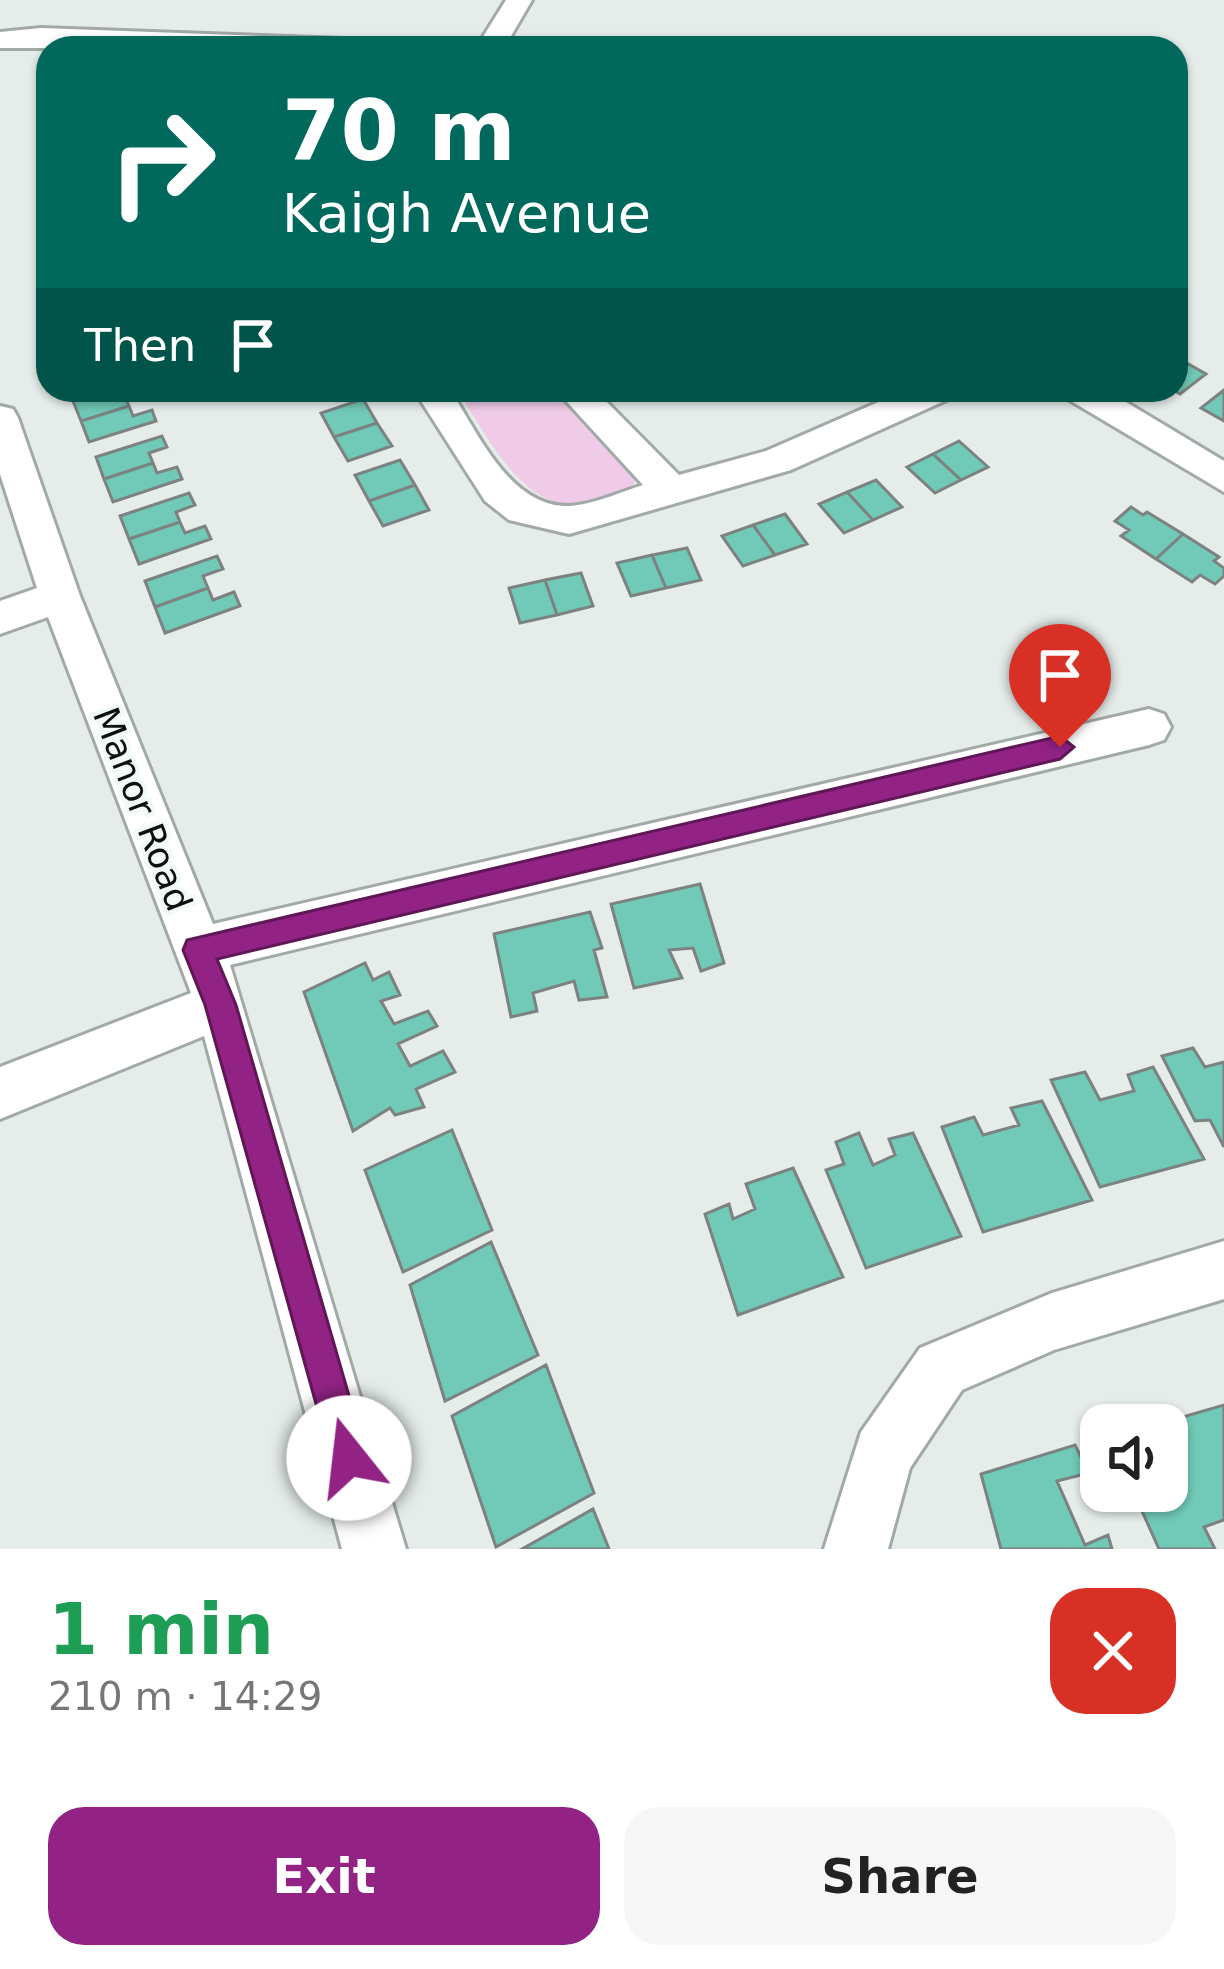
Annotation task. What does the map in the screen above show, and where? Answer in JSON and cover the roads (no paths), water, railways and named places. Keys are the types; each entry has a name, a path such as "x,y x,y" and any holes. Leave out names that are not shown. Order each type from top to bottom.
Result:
{"street":[{"path":"497,36 519,0"},
{"path":"0,20 40,36 192,27 247,36"},
{"path":"0,40 36,36"},
{"path":"440,402 498,491 523,510 569,520 778,461 911,402"},
{"path":"586,402 671,491"},
{"path":"1099,402 1224,478"},
{"name":"Manor Road","path":"0,418 59,596 221,1005 374,1549"},
{"path":"0,618 59,596"},
{"path":"198,950 1149,727"},
{"path":"0,1094 221,1005"},
{"path":"856,1549 883,1454 941,1369 1052,1322 1224,1270"}]}
